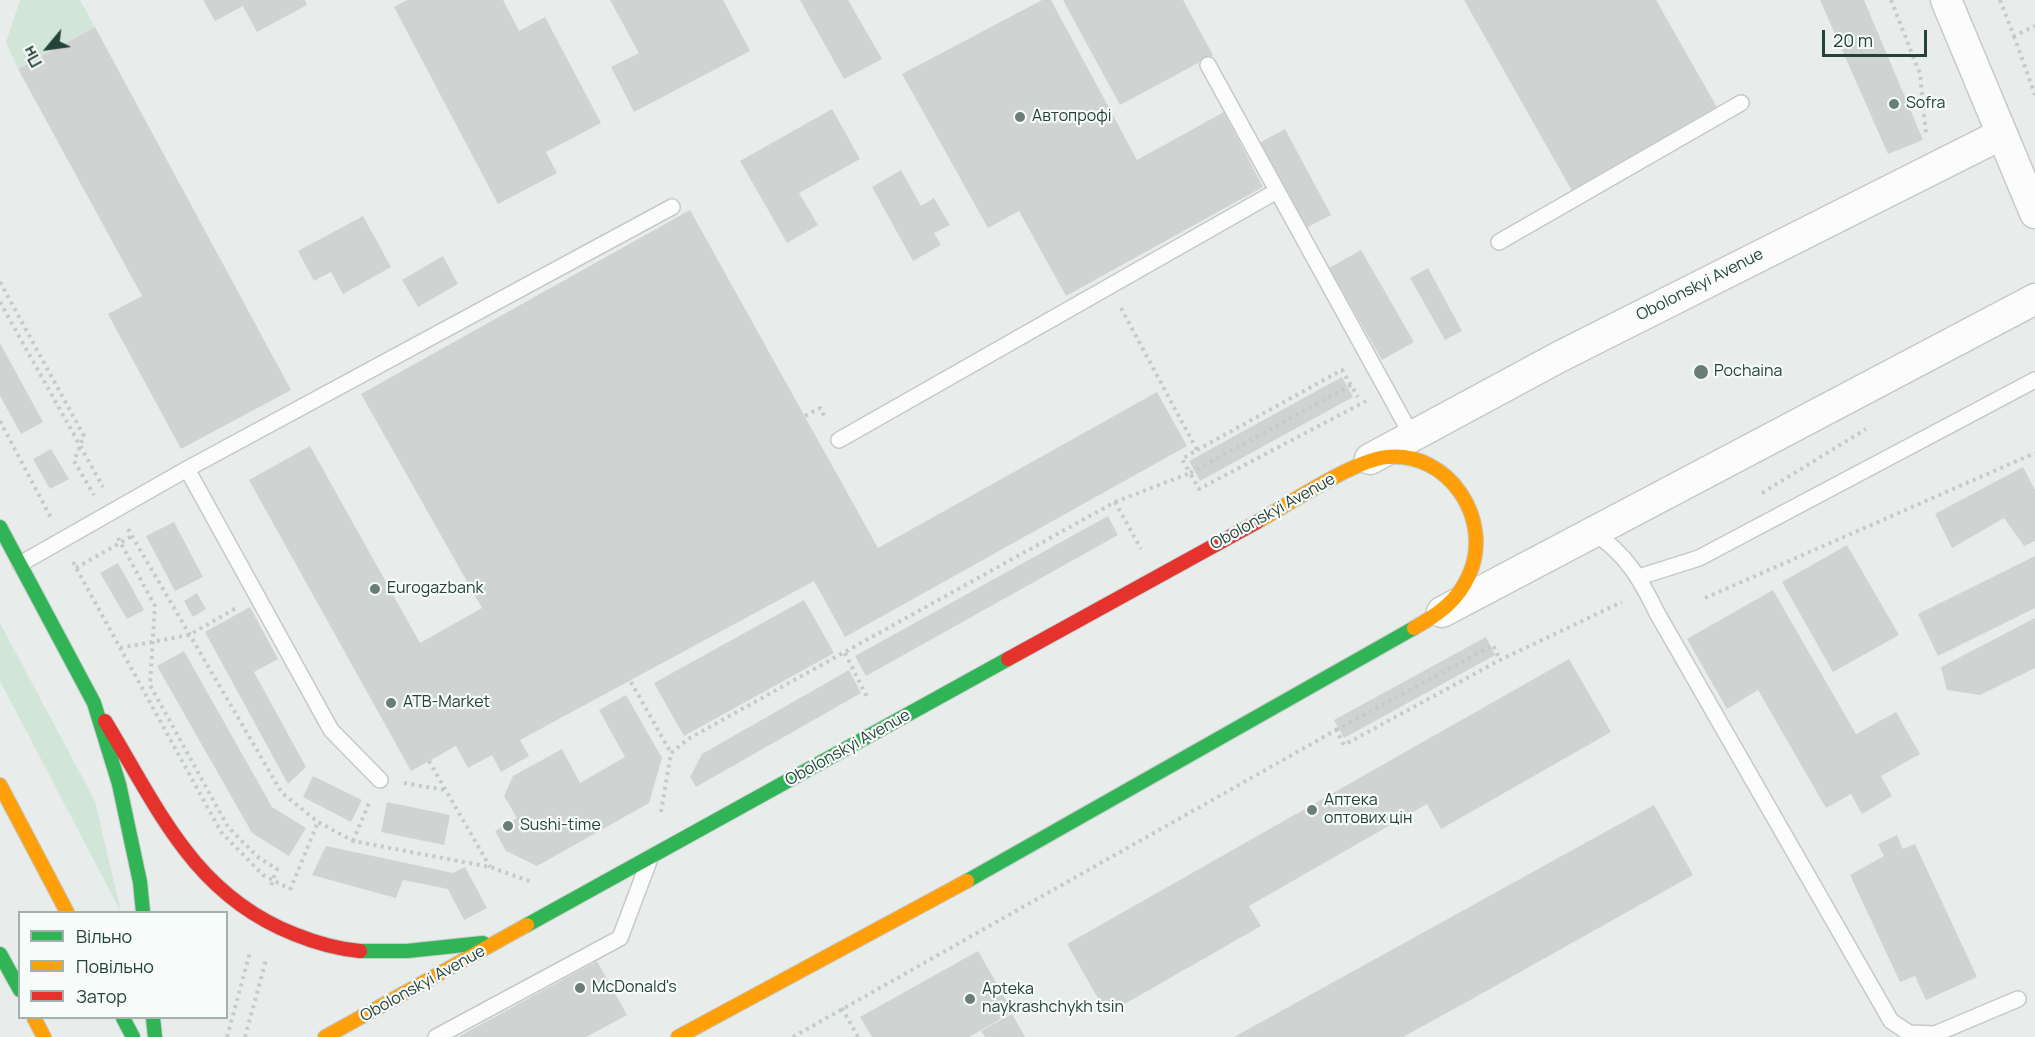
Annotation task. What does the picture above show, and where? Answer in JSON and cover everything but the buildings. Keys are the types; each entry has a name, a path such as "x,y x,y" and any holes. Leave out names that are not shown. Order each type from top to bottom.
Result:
{"main road":[{"name":"Obolonskyi Avenue","path":"325,1037 1370,459 1394,455 1417,459 1438,469 1456,484 1469,504 1476,526 1476,550 1471,573 1459,593 1442,612 945,893 678,1037"},
{"path":"0,527 94,703 172,829 228,897 260,919 317,943 358,951 414,952 500,941"},
{"path":"94,703 119,784 140,882 143,911"},
{"path":"0,785 67,911"},
{"path":"0,954 18,986"},
{"path":"35,1019 44,1037"},
{"path":"124,1019 133,1037"},
{"path":"153,1019 155,1037"}],"street":[{"path":"1946,0 2035,213"},
{"name":"Obolonskyi Avenue","path":"1370,459 1652,309 2002,134"},
{"name":"Obolonskyi Avenue","path":"1442,612 2035,299"}],"lane":[{"path":"1208,65 1412,436"},
{"path":"1499,243 1741,103"},
{"path":"839,440 1277,191"},
{"path":"20,564 187,469 672,207"},
{"path":"1640,577 1699,558 2035,380"},
{"path":"187,469 255,597 331,730 380,780"},
{"path":"1593,532 1615,547 1640,577 1657,613 1892,1021 1909,1034 1935,1034 2018,999"},
{"path":"436,1037 620,938 650,858"}],"path":[{"path":"1891,0 1920,74 1927,142"},
{"path":"2000,0 2033,81 2035,94"},
{"path":"2014,36 2035,26"},
{"path":"0,282 84,436 74,461 111,512 132,536 282,793 318,822 352,841 490,867 429,761"},
{"path":"1110,286 1197,450"},
{"path":"0,302 79,444 111,512 120,542 154,606 150,685 228,827 258,857 277,869"},
{"path":"671,753 688,739 1115,502 1190,473 1351,385 1342,369 1182,459 1190,473 1199,489 1361,403 1388,392"},
{"path":"0,421 76,568 221,832 263,874 290,889 318,822"},
{"path":"1705,598 2035,453"},
{"path":"1115,502 1142,550"},
{"path":"76,568 132,536"},
{"path":"120,648 189,635 255,597"},
{"path":"1336,730 1344,745 1500,660 1626,601"},
{"path":"793,1037 1336,730 1493,645 1500,660"},
{"path":"844,653 870,703"},
{"path":"631,682 671,753 659,821"},
{"path":"352,841 380,780 446,790"},
{"path":"842,1008 858,1037"}],"green space":[{"path":"20,0 80,0 95,27 18,69 6,42"},
{"path":"0,623 95,801 121,911 120,911 0,681"}],"traffic: fast":[{"path":"0,527 94,703 119,784 140,882 143,911"},
{"path":"967,881 1414,628"},
{"path":"527,925 1008,659"},
{"path":"360,951 407,951 483,943"},
{"path":"0,954 18,986"},
{"path":"124,1019 133,1037"},
{"path":"153,1019 155,1037"}],"traffic: slow":[{"path":"1257,522 1340,474 1373,460 1387,457 1409,458 1429,465 1447,477 1461,493 1470,512 1475,533 1475,554 1469,575 1453,600 1414,628"},
{"path":"0,785 66,911"},
{"path":"678,1037 967,881"},
{"path":"325,1037 527,925"},
{"path":"35,1019 44,1037"}],"traffic: jam":[{"path":"1008,659 1257,522"},
{"path":"105,721 161,816 204,872 229,896 259,917 294,934 327,945 360,951"}],"place":[{"name":"Sofra","path":"1894,104"},
{"name":"Автопрофі","path":"1020,117"},
{"name":"Pochaina","path":"1701,372"},
{"name":"Eurogazbank","path":"375,589"},
{"name":"ATB-Market","path":"391,703"},
{"name":"Аптека оптових цін","path":"1312,810"},
{"name":"Sushi-time","path":"508,826"},
{"name":"McDonald's","path":"580,988"},
{"name":"Apteka naykrashchykh tsin","path":"970,999"}]}
